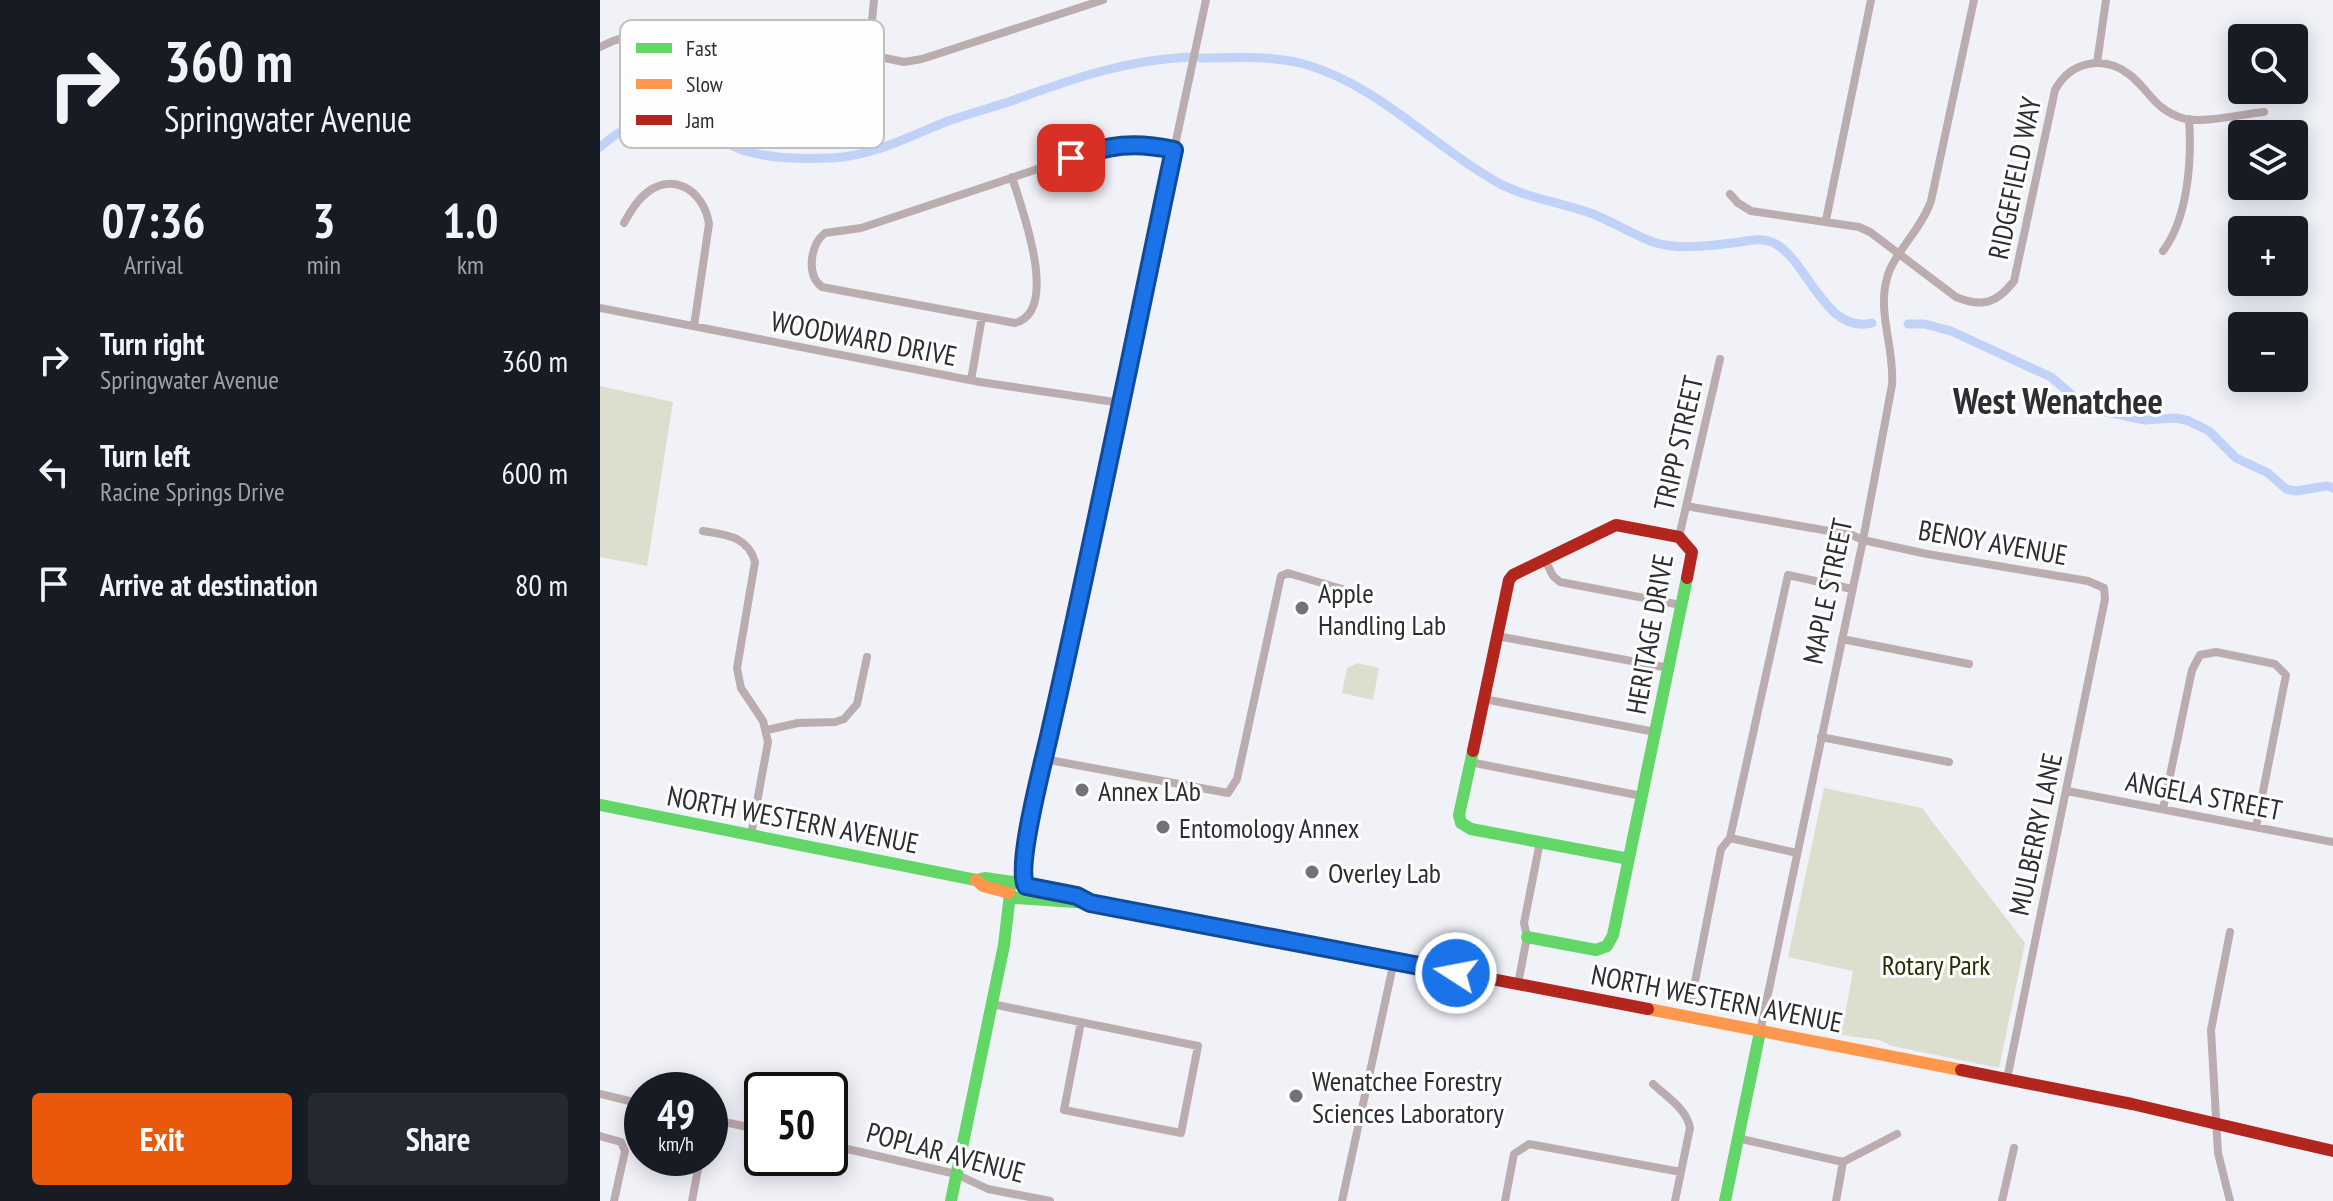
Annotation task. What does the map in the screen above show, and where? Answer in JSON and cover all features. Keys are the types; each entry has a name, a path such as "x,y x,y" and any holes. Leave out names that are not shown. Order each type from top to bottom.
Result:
{"main road":[{"name":"HERITAGE DRIVE","path":"1527,937 1596,950 1607,946 1613,935 1692,552 1679,537 1616,525 1509,580 1460,811 1461,823 1471,829 1540,842"},
{"name":"NORTH WESTERN AVENUE","path":"600,805 976,880 983,886 1077,896 1090,903 2144,1106 2217,1126 2333,1151"},
{"path":"1540,842 1629,859"},
{"path":"951,1201 1017,889"},
{"name":"MAPLE STREET","path":"1725,1201 1760,1032"}],"street":[{"path":"872,20 874,0"},
{"path":"884,58 904,62 922,59 1103,0"},
{"path":"1017,889 1206,0"},
{"path":"1826,220 1871,0"},
{"name":"MAPLE STREET","path":"1760,1032 1863,540 1892,385 1894,366 1885,332 1887,278 1921,226 1931,201 1974,0"},
{"path":"2106,0 2097,63 2129,74 2157,106 2189,119 2264,112"},
{"path":"600,47 620,38"},
{"name":"RIDGEFIELD WAY","path":"1730,194 1751,211 1826,220 1870,232 1956,297 1970,303 1990,302 2003,295 2014,281 2019,266 2055,90 2061,78 2072,69 2097,63"},
{"path":"2163,251 2173,238 2189,175 2189,119"},
{"path":"1012,177 1035,261 1035,295 1031,312 1024,320 1015,323 822,287 816,283 811,269 815,246 825,233 861,228 1012,177 1112,145 1144,144 1174,150"},
{"path":"624,223 644,195 654,188 678,185 699,196 707,209 709,224 694,326"},
{"name":"WOODWARD DRIVE","path":"600,308 811,351 1121,403"},
{"path":"971,380 982,317"},
{"name":"TRIPP STREET","path":"1679,537 1720,359"},
{"path":"1686,506 1852,535 1863,540"},
{"path":"703,531 734,537 743,541 753,553 754,574 737,668 741,688 767,730 767,753 751,835"},
{"name":"BENOY AVENUE","path":"1863,540 2088,581 2104,588 2105,599"},
{"path":"1545,560 1553,576 1560,582 1681,605"},
{"path":"1044,759 1228,793 1237,779 1281,576 1288,573 1342,589"},
{"path":"1691,1002 1721,849 1730,838 1788,575 1852,589"},
{"name":"MULBERRY LANE","path":"2007,1079 2105,599"},
{"path":"1497,636 1669,668"},
{"path":"1842,639 1969,664"},
{"path":"2163,809 2192,670 2200,655 2216,652 2275,664 2286,675 2256,827"},
{"path":"767,730 798,723 844,719 857,704 867,657"},
{"path":"1484,699 1655,732"},
{"path":"1821,737 1949,762"},
{"path":"1470,762 1642,796"},
{"name":"ANGELA STREET","path":"2067,791 2333,842"},
{"path":"1730,838 1797,853"},
{"path":"1518,984 1527,937 1524,923 1540,842"},
{"path":"2230,932 2211,1030 2218,1153 2230,1201"},
{"path":"1342,1201 1394,961"},
{"path":"992,1004 1081,1022 1198,1046 1181,1133 1064,1110 1081,1022"},
{"path":"1653,1084 1685,1114 1689,1122 1675,1201"},
{"path":"600,1094 624,1100"},
{"path":"1737,1138 1843,1162 1897,1134"},
{"path":"600,1136 621,1142 625,1151 614,1201"},
{"path":"1505,1201 1514,1154 1529,1144 1681,1172"},
{"path":"2002,1201 2014,1148"},
{"name":"POPLAR AVENUE","path":"848,1149 956,1174 988,1189 1050,1201"},
{"path":"1836,1201 1843,1162"},
{"path":"692,1201 697,1176"}],"green space":[{"path":"600,386 673,402 647,566 600,557"},
{"path":"1357,663 1379,668 1373,700 1342,693 1347,668"},
{"name":"Rotary Park","path":"1824,788 1922,808 2025,943 1999,1068 1892,1046 1879,1040 1841,1035 1853,971 1788,957"}],"waterway":[{"path":"884,147 948,121 1080,77 1122,66 1189,57"},
{"path":"1201,58 1279,59 1331,74 1380,100 1495,181 1518,192 1593,214 1653,242 1692,247 1769,241 1786,252 1829,307 1842,318 1856,324 1872,323"},
{"path":"600,147 620,133"},
{"path":"738,148 775,157 798,158 832,158 880,148"},
{"path":"1908,324 1925,324 1951,331 2051,377 2087,408 2145,420 2176,418 2189,421 2209,431 2236,458 2268,473 2286,489 2333,488"}],"traffic: fast":[{"path":"1527,937 1596,950 1607,946 1613,935 1687,578"},
{"path":"1473,751 1459,815 1461,823 1471,829 1629,859"},
{"path":"600,805 976,880 985,878 1012,882"},
{"path":"1090,903 1017,880 1009,887 1010,894 1015,898 1090,903 1289,940"},
{"path":"951,1201 1004,945 1010,894"},
{"path":"1725,1201 1760,1032"}],"traffic: slow":[{"path":"976,880 983,886 1009,893"},
{"path":"1648,1009 1961,1070"}],"traffic: jam":[{"path":"1473,751 1509,580 1513,575 1616,525 1679,537 1692,552 1687,578"},
{"path":"1289,940 1648,1009"},
{"path":"1961,1070 2132,1104 2333,1151"}],"place":[{"name":"Apple Handling Lab","path":"1302,608"},
{"name":"Annex LAb","path":"1082,790"},
{"name":"Entomology Annex","path":"1163,827"},
{"name":"Overley Lab","path":"1312,872"},
{"name":"Wenatchee Forestry Sciences Laboratory","path":"1296,1096"}],"district":[{"name":"West Wenatchee","path":"2058,400"}],"route":[{"path":"1071,158 1127,143 1174,150 1044,759 1023,862 1023,882 1026,886 1077,896 1090,903 1456,973"}]}
